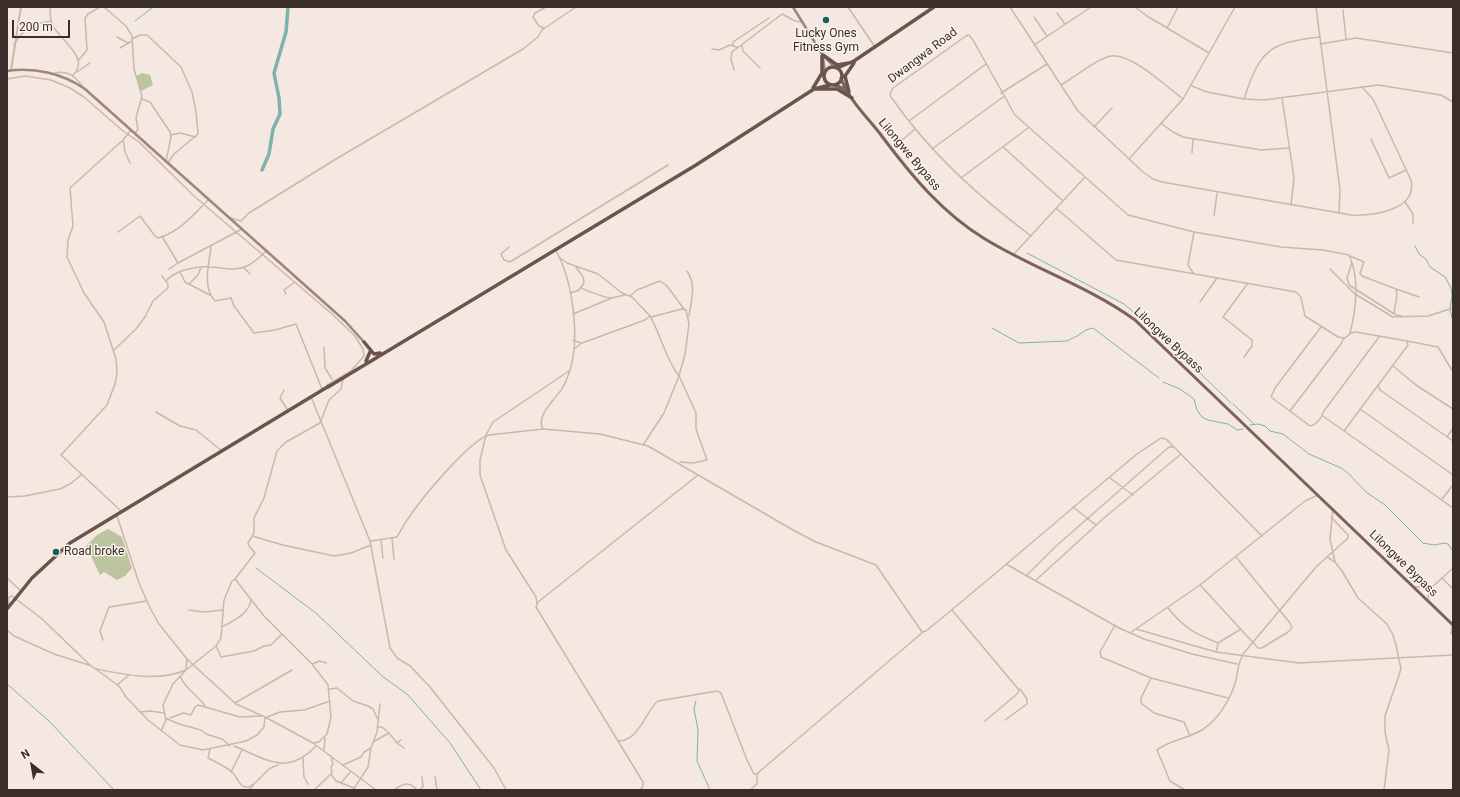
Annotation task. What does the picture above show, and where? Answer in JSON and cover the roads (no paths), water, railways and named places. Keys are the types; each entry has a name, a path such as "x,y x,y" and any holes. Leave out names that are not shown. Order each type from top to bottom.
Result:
{"highway":[{"path":"825,74 825,81 835,85 842,77 844,70 854,62 932,8"},
{"path":"822,55 837,65 854,62"},
{"path":"813,89 822,73 822,55"},
{"path":"356,369 375,359 389,349 733,142 809,93 820,83 829,68 836,68 854,62"},
{"path":"849,92 845,76 854,62"},
{"path":"836,68 842,77"},
{"path":"813,89 830,84"},
{"path":"813,89 837,89 853,99"},
{"path":"8,608 20,590 60,551 117,514 322,389 343,379 427,326"},
{"path":"364,342 376,354 389,349"},
{"path":"328,387 368,360 370,352"}],"main road":[{"path":"793,7 822,55 826,65 825,74"},
{"path":"822,55 836,68"},
{"path":"7,71 32,70 53,74 68,79 85,89 351,326 375,359"},
{"name":"Lilongwe Bypass","path":"842,77 853,99"},
{"name":"Lilongwe Bypass","path":"835,85 842,88 853,99 903,164 931,196 971,229 1014,255 1096,295 1135,320 1453,624"}],"street":[{"path":"11,70 21,7"},
{"path":"50,7 51,21 54,28 75,52 78,61 76,72"},
{"path":"78,61 87,50 86,18 88,14 100,7"},
{"path":"104,7 127,28 132,40 134,69 142,99 136,118 138,129 135,134"},
{"path":"544,28 539,26 533,17 535,13 546,7"},
{"path":"237,225 248,214 317,170 523,49 538,37 544,28 576,7"},
{"path":"848,7 875,47"},
{"path":"1010,7 1075,107 1128,159 1153,179 1217,193 1338,213 1370,215 1395,208 1405,202 1412,187 1406,170 1373,99 1362,87"},
{"path":"1034,45 1091,7"},
{"path":"1134,7 1210,54"},
{"path":"1167,28 1178,7"},
{"path":"1128,159 1162,124 1183,99 1192,86 1235,7"},
{"path":"1316,7 1340,190 1338,213"},
{"path":"1342,10 1346,39"},
{"path":"1057,13 1065,24"},
{"path":"734,70 731,55 737,48 782,14 795,21 802,22"},
{"path":"1034,17 1047,36"},
{"path":"712,48 723,49 769,18"},
{"path":"14,44 23,32 33,24 51,21"},
{"path":"120,48 140,35 147,35 180,65 192,92 198,122 198,133 196,137 173,155 167,162"},
{"name":"Dwangwa Road","path":"909,121 890,94 893,88 969,35 986,64"},
{"path":"118,37 128,42"},
{"path":"1244,99 1259,64 1269,51 1287,42 1319,37"},
{"path":"1320,44 1359,38 1453,53"},
{"path":"730,45 737,48"},
{"path":"742,45 743,51 760,68"},
{"path":"1061,85 1102,59 1118,56 1131,60 1183,99"},
{"path":"73,76 76,72 90,63"},
{"path":"1031,236 990,205 960,178 932,149 909,121 986,64 1013,114 1128,215 1194,232 1281,247 1323,250 1350,256 1364,262 1360,273 1362,276 1419,297"},
{"path":"1001,93 1047,64"},
{"path":"53,74 62,72 73,76 85,89"},
{"path":"7,79 36,77 51,80 70,88 94,105 128,135 139,142 194,196 205,203 332,314 355,336 364,356 350,371 322,389 296,324 275,330 254,333 234,306 231,298 215,301 210,295 185,282 180,272"},
{"path":"1192,86 1207,92 1244,99 1264,100 1378,85 1441,95 1453,102"},
{"path":"932,149 1003,97"},
{"path":"1282,98 1294,178 1291,205"},
{"path":"142,99 150,102 171,135 167,162"},
{"path":"1094,127 1112,108"},
{"path":"1162,124 1178,135 1261,150 1289,148"},
{"path":"960,178 1028,128"},
{"path":"899,143 915,129"},
{"path":"122,511 81,475 61,455 107,405 112,396 117,373 113,351 104,322 84,293 67,258 66,249 73,226 70,188 132,130"},
{"path":"171,135 180,133 196,137"},
{"path":"1192,153 1194,138"},
{"path":"1371,139 1389,178 1406,170"},
{"path":"123,140 124,152 130,163"},
{"path":"1003,147 1063,201"},
{"path":"509,247 501,254 504,260 510,262 668,165"},
{"path":"1014,255 1085,177"},
{"path":"1214,216 1217,193"},
{"path":"118,232 140,216 155,236 162,237 180,228 209,199"},
{"path":"1405,202 1412,214 1413,223"},
{"path":"1056,208 1114,259 1298,293 1301,297 1305,316 1343,339"},
{"path":"228,217 240,221"},
{"path":"169,270 178,263 242,230"},
{"path":"1194,232 1188,265 1194,274"},
{"path":"162,237 178,263"},
{"path":"210,295 207,279 211,247"},
{"path":"543,429 541,423 544,414 563,386 570,370 574,349 573,314 570,293 560,258 555,249"},
{"path":"166,281 180,272 201,267 209,266 228,270 247,266 266,250"},
{"path":"1350,256 1356,290 1350,333"},
{"path":"560,258 576,266 594,272 625,295"},
{"path":"1352,262 1348,271 1347,280 1349,285 1394,313 1406,317"},
{"path":"576,266 584,280 582,288"},
{"path":"189,284 198,275 201,267"},
{"path":"242,267 250,274"},
{"path":"1330,270 1355,294 1393,317 1430,315 1453,308"},
{"path":"643,445 664,413 679,376 685,354 689,318 693,301 691,277 687,271"},
{"path":"113,351 136,329 154,301 167,289 168,286 162,276"},
{"path":"1200,302 1217,278"},
{"path":"630,296 634,291 660,281 676,297 689,318"},
{"path":"286,294 284,290 295,282"},
{"path":"1244,357 1252,346 1252,340 1223,317 1248,283"},
{"path":"570,293 582,288"},
{"path":"582,288 586,291 614,297"},
{"path":"1394,313 1397,294 1396,289"},
{"path":"573,314 614,297 625,295 630,296 650,316 660,334 665,352 679,376 696,413 696,429 707,460 693,464 677,462"},
{"path":"574,349 582,343 645,320 650,316 654,317 684,309"},
{"path":"1321,327 1271,395 1271,398 1310,426 1314,425 1323,416 1324,411 1378,337"},
{"path":"1290,411 1341,344 1343,339 1350,333 1356,332 1438,347 1453,372"},
{"path":"573,340 582,343"},
{"path":"1344,430 1408,345 1407,341"},
{"path":"324,347 325,368 332,379"},
{"path":"1393,366 1453,409"},
{"path":"570,370 494,421 486,435 479,469 483,487 506,550 536,597 537,609 644,782 640,790"},
{"path":"161,731 166,722 164,713 165,699 180,676 216,646 222,636 225,596 232,581 255,553 248,545 254,530 254,518 264,498 277,450 286,442 317,426 321,421 329,400 341,390 343,379"},
{"path":"1378,385 1380,390 1453,441"},
{"path":"284,390 280,398 288,411"},
{"path":"311,397 370,541 390,648 397,658 410,666 430,687 494,768 506,790"},
{"path":"1360,409 1453,475"},
{"path":"156,412 180,426 196,430 222,451"},
{"path":"1323,416 1453,508"},
{"path":"1446,437 1453,428"},
{"path":"370,541 397,537 408,517 431,490 466,451 486,435 543,429 600,434 643,445 677,462 805,536 876,565 892,586 919,630 923,632"},
{"path":"750,790 756,784 757,774 923,632 952,610 1110,477 1158,439 1166,439 1262,536"},
{"path":"1026,576 1038,563 1123,487 1169,447 1173,446"},
{"path":"1036,581 1096,525 1181,454"},
{"path":"7,497 25,496 60,488 70,484 81,475"},
{"path":"537,604 698,475"},
{"path":"1110,477 1133,495"},
{"path":"1442,500 1453,485"},
{"path":"1130,633 1200,585 1305,501 1318,495"},
{"path":"1073,508 1096,525"},
{"path":"1332,509 1330,539 1335,562 1348,580 1358,598 1387,624 1393,635 1398,658 1400,675 1392,693 1385,716 1386,737 1389,750 1384,790"},
{"path":"117,514 123,538 147,601 159,624 188,659 235,703 266,717 313,743 376,790"},
{"path":"1185,790 1170,781 1157,750 1207,727 1217,717 1229,698 1236,681 1237,664 1242,656 1316,567 1348,538 1348,535 1331,517"},
{"path":"252,536 282,545 334,556 351,554 371,545"},
{"path":"392,538 394,559"},
{"path":"382,540 383,558"},
{"path":"1200,585 1258,648 1262,648 1291,630 1290,623 1236,556"},
{"path":"1327,557 1335,562"},
{"path":"1006,564 1130,633 1175,649 1237,664"},
{"path":"1428,601 1429,591 1453,568"},
{"path":"7,578 20,590"},
{"path":"1442,578 1453,589"},
{"path":"235,579 251,600 312,664 330,689 331,717 324,751"},
{"path":"1414,587 1421,587 1429,591"},
{"path":"8,608 8,596 15,598 42,618 90,665"},
{"path":"222,627 239,618 249,608 251,600"},
{"path":"103,640 100,631 109,607 147,601"},
{"path":"1168,608 1176,618 1194,633 1218,643"},
{"path":"189,610 204,612 223,610"},
{"path":"952,610 1027,699 1027,704 1005,720"},
{"path":"1453,624 1451,630 1453,635"},
{"path":"1115,625 1100,652 1100,656 1150,678 1229,698"},
{"path":"1136,629 1216,652 1299,664 1453,655"},
{"path":"7,630 14,636 54,654 90,665 97,669 117,685 141,712 161,731 180,746 197,750 231,746 246,741 257,735 265,725 266,717"},
{"path":"1216,652 1218,643 1241,630"},
{"path":"216,646 221,657 246,653 264,646 271,646 282,634"},
{"path":"186,670 188,659"},
{"path":"312,664 320,661 326,663"},
{"path":"97,669 129,674 164,676 186,670"},
{"path":"235,703 292,670"},
{"path":"117,685 129,674"},
{"path":"180,676 185,687 198,698 205,707"},
{"path":"1150,678 1141,698 1141,703 1154,713 1184,722 1190,736"},
{"path":"330,689 336,688 353,701 373,709 378,720"},
{"path":"985,721 1017,694 1019,688"},
{"path":"618,741 622,741 639,728 658,701 718,691 721,693 746,760 754,774 757,774"},
{"path":"266,717 280,712 304,710 330,701"},
{"path":"331,756 333,764 331,767 331,774 334,779 354,789 368,767 377,727 380,704"},
{"path":"165,718 170,718 183,713 191,714 196,706 205,707 240,717 262,715"},
{"path":"141,712 150,711 164,713"},
{"path":"170,718 179,724 188,725 201,730 206,734 222,739 231,746 278,765"},
{"path":"377,727 382,727 397,743 404,748"},
{"path":"373,742 390,734"},
{"path":"313,743 320,742 326,736"},
{"path":"397,743 401,740"},
{"path":"251,789 264,772 271,767 288,764 303,758 317,746"},
{"path":"343,765 362,757 365,751 372,748"},
{"path":"210,749 208,757 231,772 237,782 247,787 255,783"},
{"path":"231,772 242,750"},
{"path":"303,758 304,777 308,784"},
{"path":"271,767 272,762"},
{"path":"341,783 352,771"},
{"path":"314,790 331,774"},
{"path":"435,776 437,790"},
{"path":"394,790 409,784 413,785 419,790 423,787 422,777"}],"waterway":[{"path":"135,21 153,7"},
{"path":"262,170 269,154 273,129 280,114 279,98 274,73 286,32 288,7"},
{"path":"1415,246 1420,255 1426,259 1430,267 1445,277 1451,288 1452,296 1450,308"},
{"path":"1027,253 1124,304 1165,339 1231,403"},
{"path":"1450,310 1453,321"},
{"path":"992,328 1019,343 1067,341 1086,330 1093,328 1159,378"},
{"path":"1163,382 1180,389 1194,399 1197,410 1202,417 1208,420 1228,424 1237,430 1243,429"},
{"path":"1233,404 1254,424"},
{"path":"1250,425 1258,424 1265,426 1270,431 1283,434 1309,454 1341,468 1348,473 1366,492 1385,505 1423,543 1434,545 1445,543 1448,544 1453,551"},
{"path":"256,568 317,614 382,676 408,695 450,743 481,790"},
{"path":"7,684 49,721 114,790"},
{"path":"696,701 694,709 698,730 697,761 710,790"}],"place":[{"name":"Lucky Ones Fitness Gym","path":"826,20"},
{"name":"Road broke","path":"56,552"}]}
